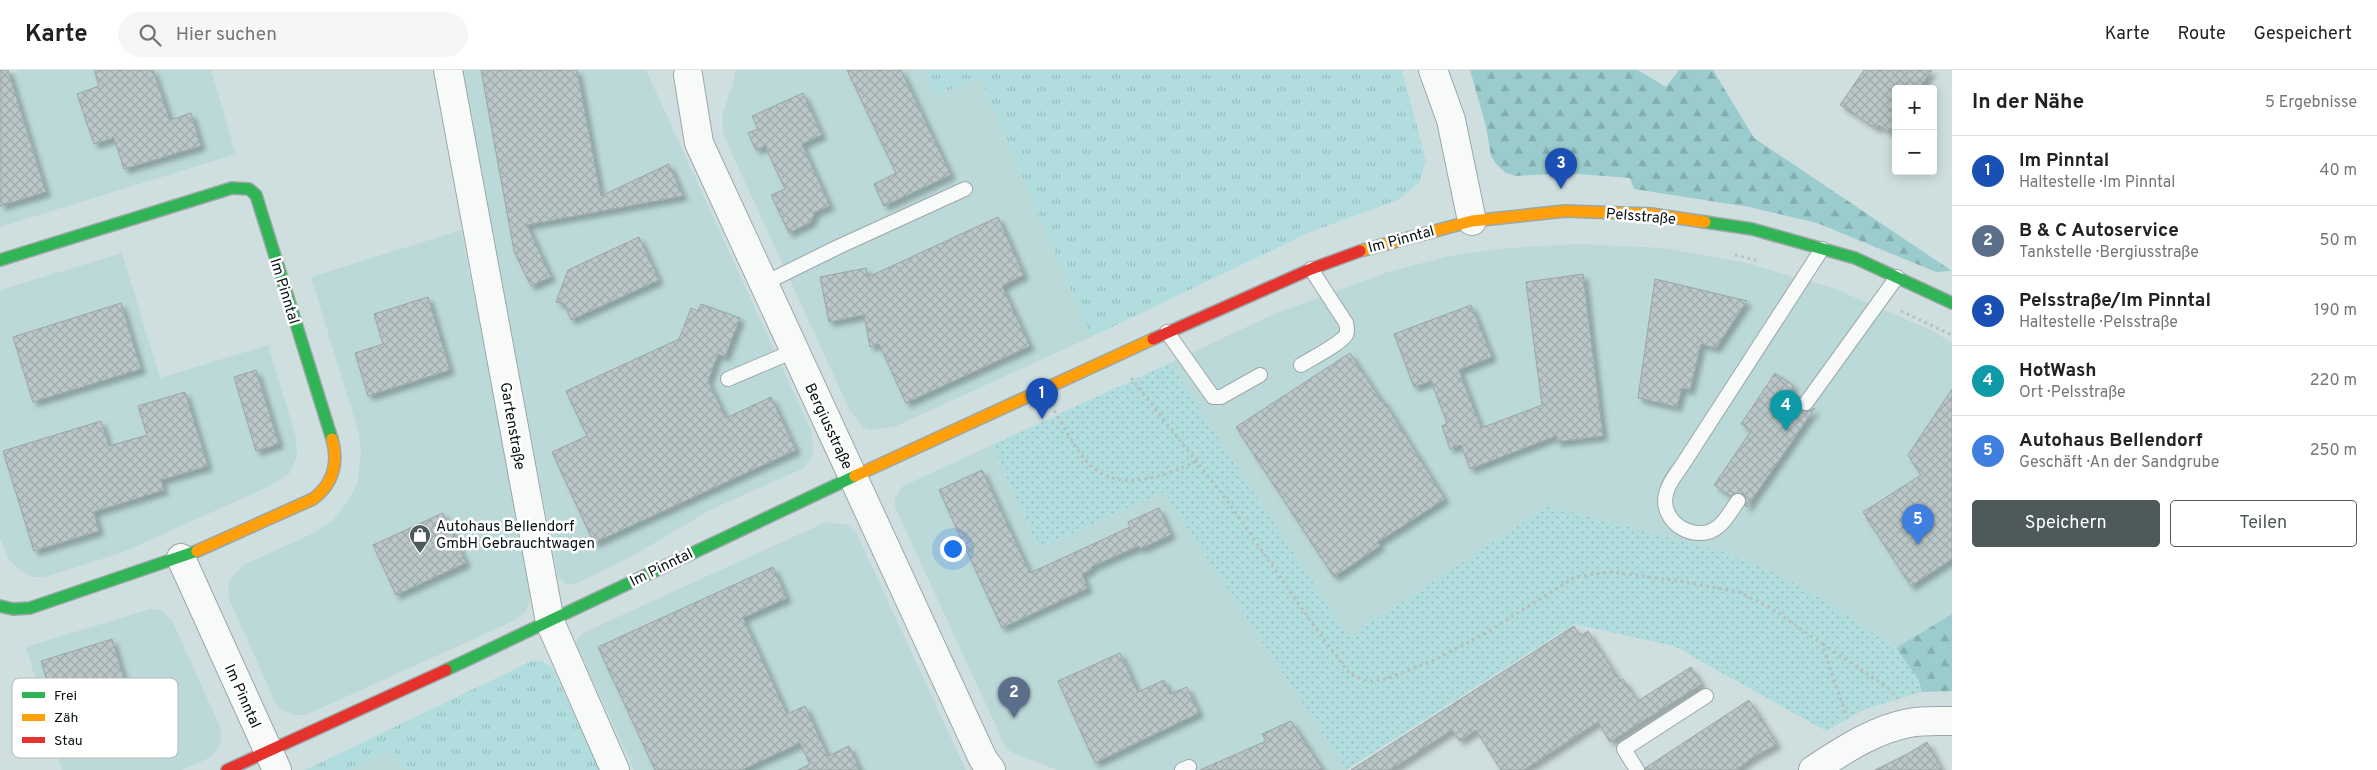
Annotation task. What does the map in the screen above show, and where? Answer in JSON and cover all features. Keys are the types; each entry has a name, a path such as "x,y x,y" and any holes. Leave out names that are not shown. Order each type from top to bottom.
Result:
{"main road":[{"name":"Im Pinntal","path":"0,260 232,188 249,188 256,195 334,446 333,479 325,491 314,500 181,558 30,608 14,609 0,606"},
{"name":"Pelsstraße","path":"1472,221 1565,211 1651,214 1752,229 1855,258 1952,303"},
{"name":"Im Pinntal","path":"227,770 273,761 708,544 1167,332 1311,269 1374,245 1472,221"}],"street":[{"name":"Gartenstraße","path":"448,70 550,622 615,770"},
{"path":"1433,70 1451,120 1472,221"},
{"name":"Bergiusstraße","path":"682,72 699,143 983,759 991,770"},
{"name":"Im Pinntal","path":"181,558 273,761"},
{"path":"1813,770 1855,743 1880,731 1911,722 1952,721"}],"lane":[{"path":"763,284 838,247 966,189"},
{"path":"1738,501 1719,526 1701,533 1684,530 1671,521 1665,495 1683,464 1822,249"},
{"path":"1301,365 1347,334 1346,323 1311,269"},
{"path":"1806,403 1897,277"},
{"path":"1167,332 1213,398 1221,397 1260,374"},
{"path":"728,379 794,351"},
{"path":"1637,770 1624,749 1706,696"}],"path":[{"path":"1729,254 1764,262"},
{"path":"1880,301 1952,335"},
{"path":"1118,355 1136,387 1226,499 1318,633 1350,674 1367,681 1383,680 1432,661 1486,633 1575,577 1610,572 1679,581 1739,592 1771,608 1888,688 1902,701 1911,722"},
{"path":"1041,390 1088,463 1104,474 1120,480 1138,481 1163,476 1195,462"},
{"path":"1822,644 1855,743"}],"shaded area":[{"path":"21,70 211,70 236,154 0,227 0,77"},
{"path":"461,70 646,70 811,430 814,453 804,468 710,510 629,558 575,584 567,585 558,577"},
{"path":"735,70 923,70 936,96 979,76 1091,337 894,427 872,430 864,428 850,411 723,134 722,116 733,84"},
{"path":"461,230 532,591 526,612 511,622 306,715 294,715 283,711 276,704 229,599 228,590 230,580 243,565 314,533 333,520 347,502 358,482 361,450 359,434 311,277"},
{"path":"1578,244 1664,248 1742,262 1833,288 1933,331 1952,343 1952,614 1896,648 1816,596 1777,574 1721,551 1548,506 1348,637 1170,363 1274,314 1388,272 1449,256 1508,248"},
{"path":"122,253 160,378 268,345 296,437 297,457 289,474 270,486 121,553 45,577 34,577 24,573 9,560 0,538 0,290"},
{"path":"992,445 1039,548 1164,492 1346,770 1057,770 1011,752 1006,748 895,507 895,498 903,486"},
{"path":"826,522 848,525 856,532 966,770 634,770 576,644 578,637 587,631"},
{"path":"150,609 161,610 172,620 221,729 219,747 211,757 182,770 62,770 58,758 178,758 178,678 35,678 26,647"},
{"path":"393,749 402,768 407,770 348,770"}],"green space":[{"path":"923,70 1402,70 1426,161 1419,183 1398,200 1310,232 1091,337 979,76 936,96"},
{"path":"1470,70 1638,70 1666,87 1679,70 1713,70 1754,138 1952,271 1936,272 1817,223 1749,207 1634,189 1630,178 1566,173 1516,176 1506,173 1491,156 1486,126"},
{"path":"1170,363 1348,637 1548,506 1721,551 1777,574 1817,596 1896,648 1918,679 1922,692 1865,709 1826,731 1674,646 1574,624 1346,770 1164,492 1039,548 992,445"},
{"path":"1952,614 1952,691 1922,692 1918,679 1896,648"},
{"path":"532,661 541,661 552,668 600,770 407,770 402,768 393,749 348,770 305,770"}],"building":[{"path":"0,70 8,70 46,192 0,206"},
{"path":"94,70 153,70 170,120 191,113 201,146 124,169 114,138 94,144 77,94 99,86"},
{"path":"481,70 577,70 601,196 669,164 683,196 527,225 551,277 531,286 514,251"},
{"path":"847,70 901,70 951,175 884,206 874,184 896,173"},
{"path":"1864,70 1932,70 1922,85 1892,85 1892,130 1890,133 1879,125 1877,129 1840,105"},
{"path":"803,93 822,135 802,144 830,206 815,212 811,222 789,233 771,195 785,189 765,146 756,150 748,133 758,129 752,116"},
{"path":"998,217 1024,275 1002,286 1030,346 906,403 879,344 870,347 864,315 829,322 820,277 866,268 868,277"},
{"path":"639,237 659,280 571,320 564,304 556,302 568,270"},
{"path":"1583,274 1603,436 1557,442 1556,436 1470,469 1461,445 1450,449 1442,426 1447,423 1431,381 1414,387 1394,334 1471,305 1492,357 1459,370 1481,428 1542,405 1526,282"},
{"path":"1655,279 1747,301 1716,348 1701,344 1690,390 1682,388 1677,407 1638,398"},
{"path":"428,297 450,370 368,396 355,353 383,344 374,314"},
{"path":"121,303 141,369 33,402 13,337"},
{"path":"701,304 740,318 725,357 718,354 708,381 726,418 771,397 796,450 594,543 552,452 587,436 566,391 679,339 691,308 698,311"},
{"path":"1350,353 1381,400 1383,400 1445,499 1378,542 1380,546 1334,577 1236,427"},
{"path":"256,370 279,444 256,451 234,377"},
{"path":"1775,373 1794,386 1790,391 1799,397 1797,403 1801,410 1806,412 1815,408 1747,507 1745,506 1746,498 1743,494 1735,493 1731,496 1714,485 1751,431 1741,424"},
{"path":"1952,389 1952,559 1911,586 1863,512 1921,475 1908,455"},
{"path":"185,392 208,466 161,480 164,490 94,512 99,531 34,551 3,451 101,421 109,446 147,435 138,406"},
{"path":"982,470 1030,573 1130,527 1128,522 1159,508 1171,535 1140,549 1139,546 1091,567 1092,569 1082,574 1088,588 1002,628 939,490"},
{"name":"Autohaus Bellendorf GmbH Gebrauchtwagen","path":"443,513 466,563 396,595 373,545"},
{"path":"773,567 787,598 743,618 787,714 805,706 828,756 849,746 860,770 798,770 810,764 800,743 742,770 655,770 598,647"},
{"path":"1574,626 1580,636 1588,631 1620,681 1623,679 1638,701 1691,667 1702,684 1610,742 1598,722 1524,770 1501,770 1476,730 1460,741 1452,730 1390,770 1351,770"},
{"path":"112,639 124,678 46,678 41,661"},
{"path":"1120,653 1138,692 1164,680 1170,694 1187,687 1199,713 1095,763 1058,681"},
{"path":"1749,700 1777,744 1752,758 1736,770 1646,770 1645,768"},
{"path":"1291,721 1323,770 1200,770 1266,741 1262,734"},
{"path":"1927,742 1942,770 1875,770 1909,753"}],"traffic: fast":[{"path":"0,260 232,188 249,189 256,195 332,439"},
{"path":"1705,222 1752,229 1855,258 1952,303"},
{"path":"446,670 855,476"},
{"path":"0,606 13,609 30,608 197,551"}],"traffic: slow":[{"path":"1360,251 1472,221 1565,211 1651,214 1705,222"},
{"path":"855,476 1153,339"},
{"path":"197,551 313,499 325,487 333,472 335,456 332,439"}],"traffic: jam":[{"path":"1153,339 1311,269 1360,251"},
{"path":"227,770 446,670"}],"place":[{"name":"Pelsstraße/Im Pinntal","path":"1561,189"},
{"name":"Im Pinntal","path":"1042,419"},
{"name":"HotWash","path":"1786,431"},
{"name":"Autohaus Bellendorf","path":"1918,545"},
{"name":"Autohaus Bellendorf GmbH Gebrauchtwagen","path":"420,554"},
{"name":"B & C Autoservice","path":"1014,718"}]}
